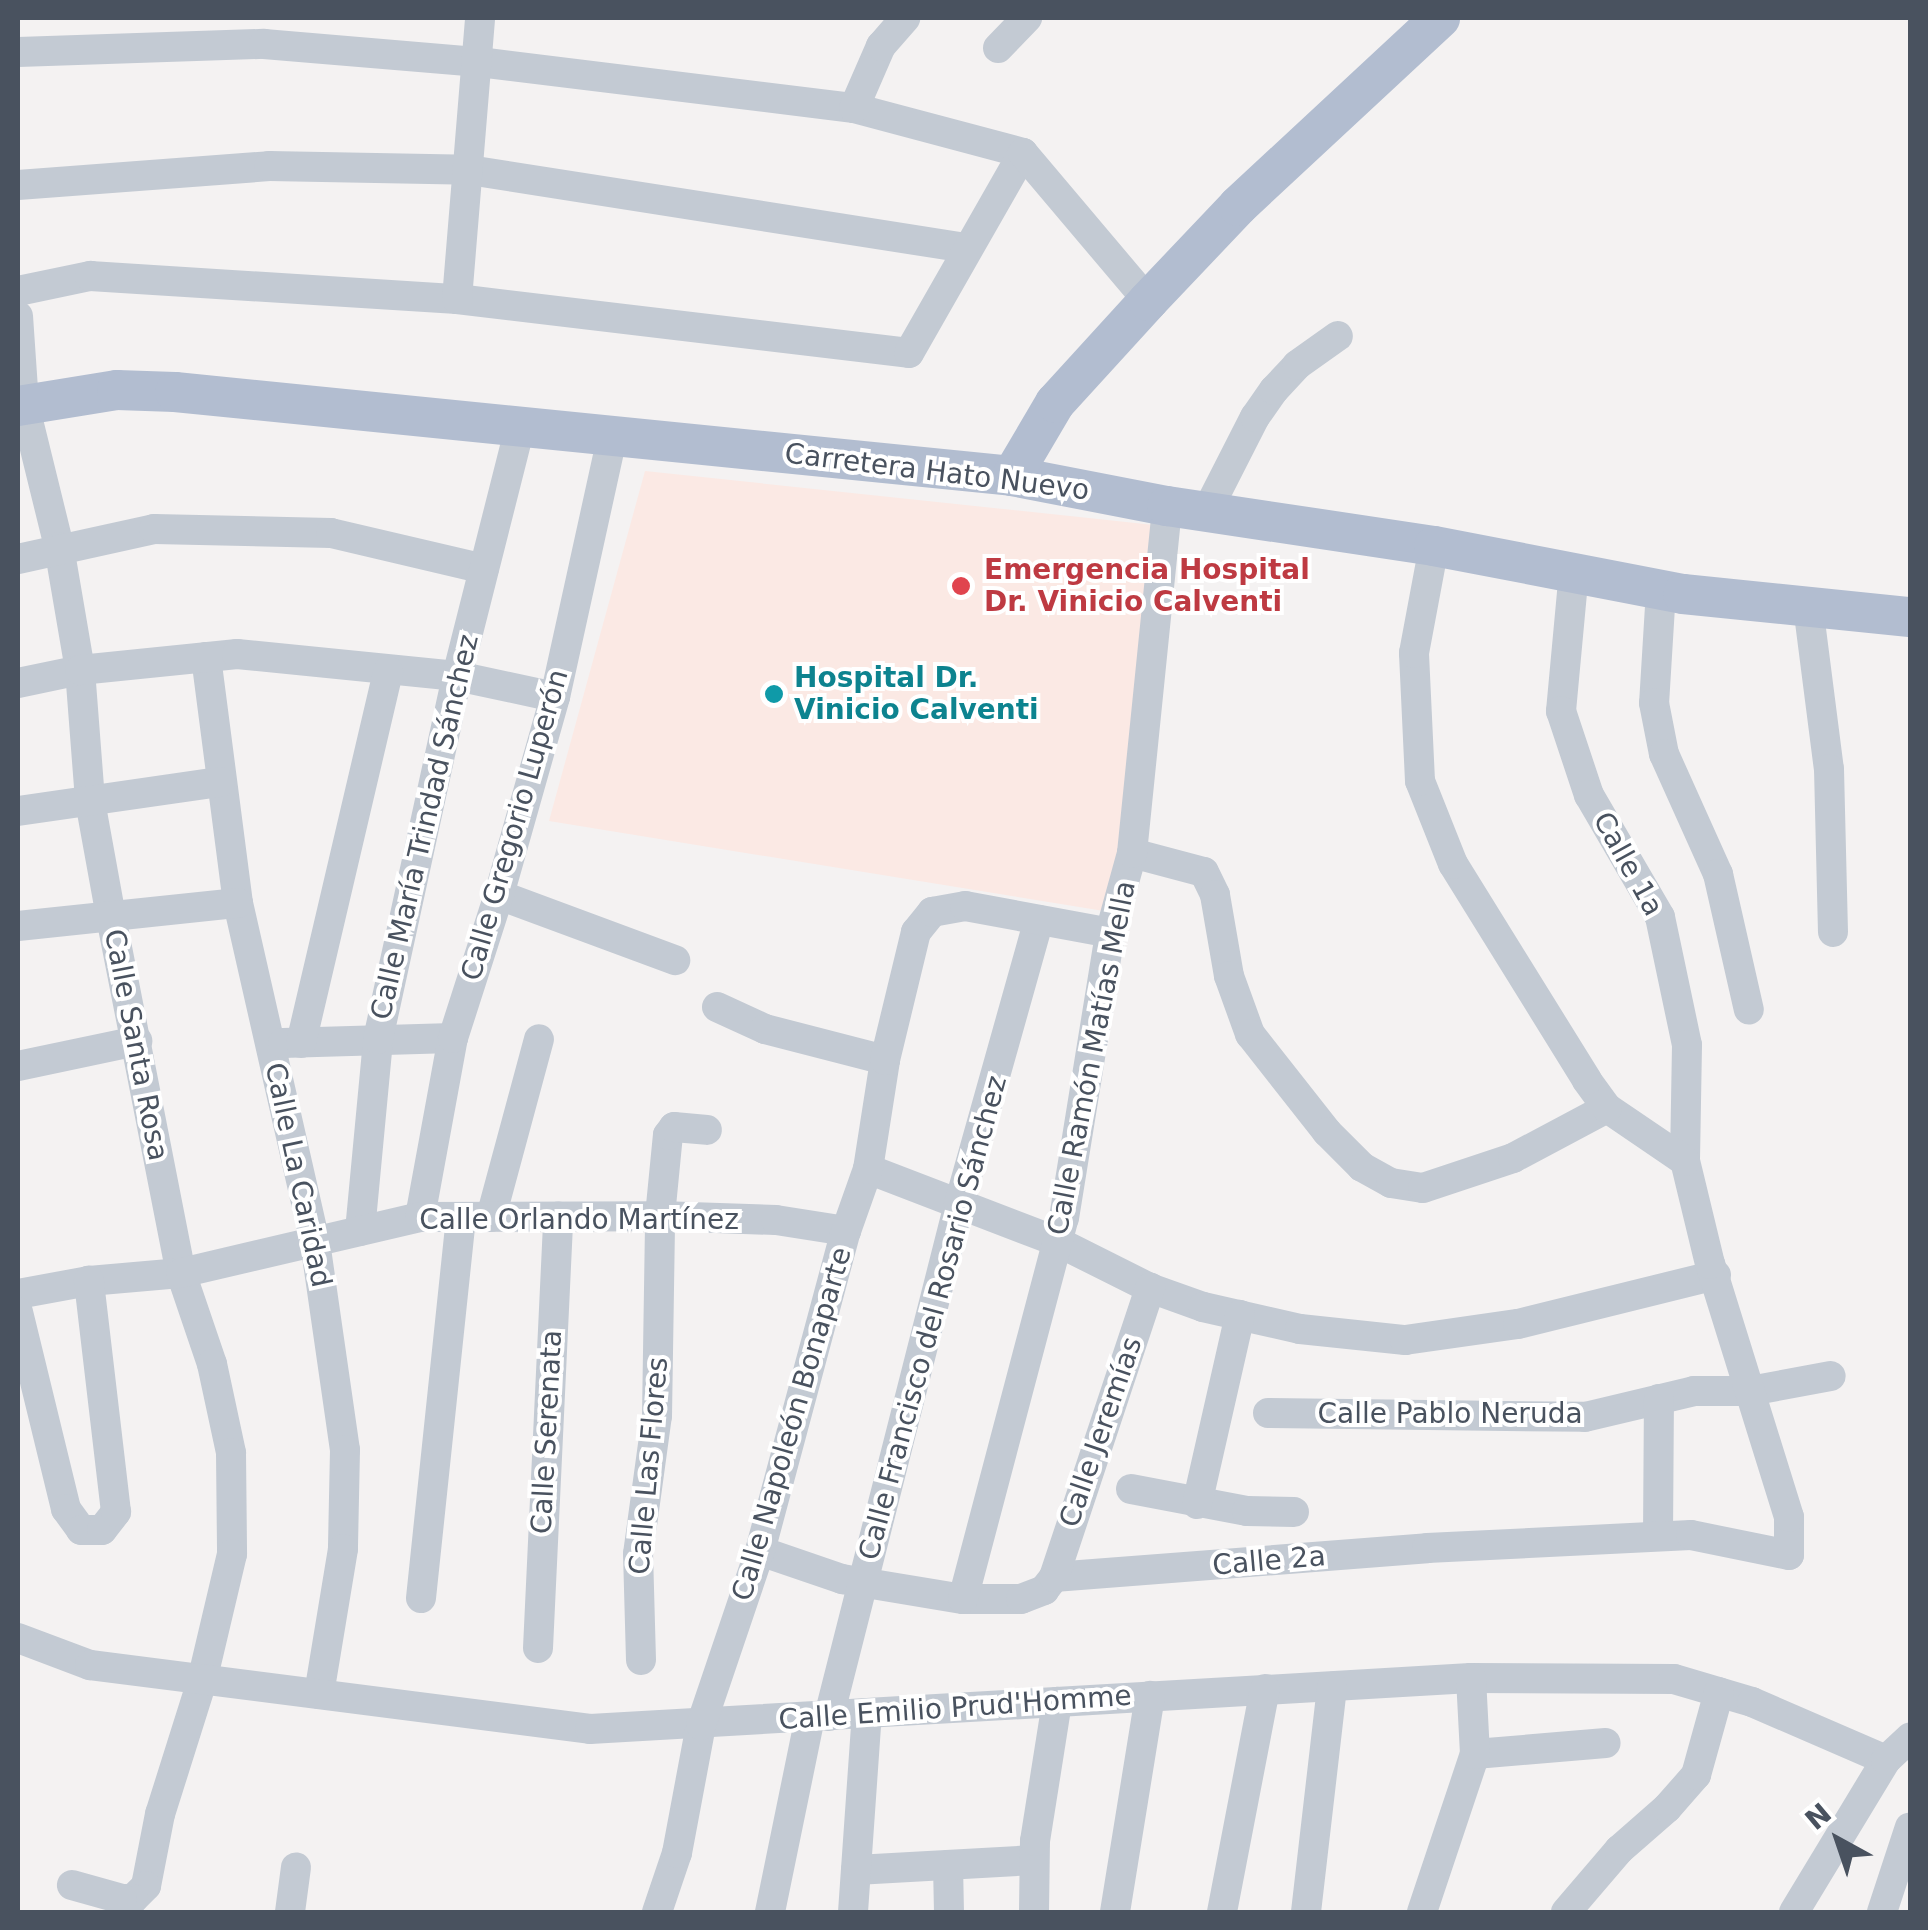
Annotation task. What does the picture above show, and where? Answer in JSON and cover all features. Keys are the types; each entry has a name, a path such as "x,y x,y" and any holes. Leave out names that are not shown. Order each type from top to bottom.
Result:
{"main road":[{"path":"1012,476 1056,403 1148,301 1238,206 1430,21"},
{"name":"Carretera Hato Nuevo","path":"21,405 117,390 175,392 1012,476 1186,509 1434,546 1661,590 1910,616"}],"street":[{"path":"457,299 480,62 480,18"},
{"path":"854,108 880,46 905,18"},
{"path":"998,48 1026,18"},
{"path":"18,52 264,44 480,62 854,108 1024,153 1148,301"},
{"path":"18,291 90,276 457,299 909,353 1024,153"},
{"path":"18,184 269,166 469,170 966,248"},
{"name":"Calle Santa Rosa","path":"18,316 21,405 59,547 80,670 90,800 111,917 181,1272 212,1364 231,1454 232,1554 202,1681 160,1814 146,1886 133,1899 122,1899 72,1885"},
{"path":"1186,509 1274,390 1296,365 1338,336"},
{"name":"Calle María Trindad Sánchez","path":"360,1231 378,1039 458,676 520,427"},
{"name":"Calle Gregorio Luperón","path":"420,1217 453,1038 499,895 555,696 613,434"},
{"name":"Calle Ramón Matías Mella","path":"963,1599 1058,1242 1110,932 1132,852 1186,509"},
{"path":"18,559 154,529 331,533 484,570"},
{"path":"1434,546 1414,653 1420,781 1453,864 1607,1108 1685,1161"},
{"name":"Calle 1a","path":"1574,571 1561,711 1588,795 1660,918 1687,1044 1685,1161 1789,1517 1789,1555"},
{"path":"1661,590 1654,703 1664,754 1718,874 1749,1010"},
{"path":"1808,606 1829,769 1832,932"},
{"path":"18,683 80,670 237,654 458,676 555,696"},
{"name":"Calle La Caridad","path":"206,657 238,903 315,1242 345,1450 343,1549 319,1694"},
{"path":"302,1043 388,671"},
{"path":"18,811 220,782"},
{"path":"1132,852 1204,872 1215,896 1229,976 1250,1034 1327,1132 1362,1167 1390,1183 1422,1188 1513,1158 1607,1108"},
{"path":"499,895 676,960"},
{"path":"18,926 238,903"},
{"name":"Calle Napoleón Bonaparte","path":"656,1912 676,1853 701,1725 760,1551 846,1231 868,1169 885,1060 916,932 932,912 964,906 1039,920"},
{"path":"1039,920 1110,932"},
{"name":"Calle Francisco del Rosario Sánchez","path":"770,1912 819,1717 864,1583 959,1204 1039,920"},
{"path":"717,1008 766,1029 885,1060"},
{"path":"270,1043 453,1038"},
{"path":"421,1598 476,1218 539,1038"},
{"path":"18,1066 138,1041"},
{"name":"Calle Las Flores","path":"640,1660 638,1554 657,1416 660,1216 668,1135 674,1127 707,1130"},
{"path":"868,1169 1058,1242 1150,1288 1300,1329 1405,1340 1518,1324 1716,1275"},
{"name":"Calle Serenata","path":"538,1648 558,1216"},
{"name":"Calle Orlando Martínez","path":"18,1294 89,1280 181,1272 420,1217 660,1216 776,1220 846,1231"},
{"path":"18,1312 66,1509 81,1530 102,1530 116,1512 89,1280"},
{"name":"Calle Jeremías","path":"1054,1577 1150,1288"},
{"path":"1198,1504 1240,1315"},
{"name":"Calle Pablo Neruda","path":"1268,1413 1585,1417 1694,1391 1750,1391 1830,1376"},
{"path":"1658,1536 1659,1399"},
{"path":"1130,1489 1198,1504 1294,1512"},
{"name":"Calle 2a","path":"760,1551 864,1583 963,1599 1021,1598 1037,1594 1054,1577 1428,1548 1691,1535 1789,1555"},
{"name":"Calle Emilio Prud'Homme","path":"18,1638 90,1665 590,1729 1471,1678 1674,1679 1719,1692 1886,1760"},
{"path":"1422,1912 1474,1754 1471,1678"},
{"path":"1306,1912 1332,1686"},
{"path":"1222,1912 1264,1690"},
{"path":"1566,1912 1620,1850 1696,1775 1719,1692"},
{"path":"1116,1912 1150,1696"},
{"path":"1034,1912 1034,1860 1058,1702"},
{"path":"853,1912 866,1714"},
{"path":"1794,1912 1886,1760 1910,1738"},
{"path":"1474,1754 1606,1743"},
{"path":"1882,1912 1910,1827"},
{"path":"856,1870 1034,1860"},
{"path":"948,1864 950,1912"},
{"path":"290,1912 296,1868"}],"shaded area":[{"path":"645,471 1154,525 1142,732 1110,912 549,821"}],"place":[{"name":"Emergencia Hospital Dr. Vinicio Calventi","path":"961,586"},
{"name":"Hospital Dr. Vinicio Calventi","path":"774,694"}]}
